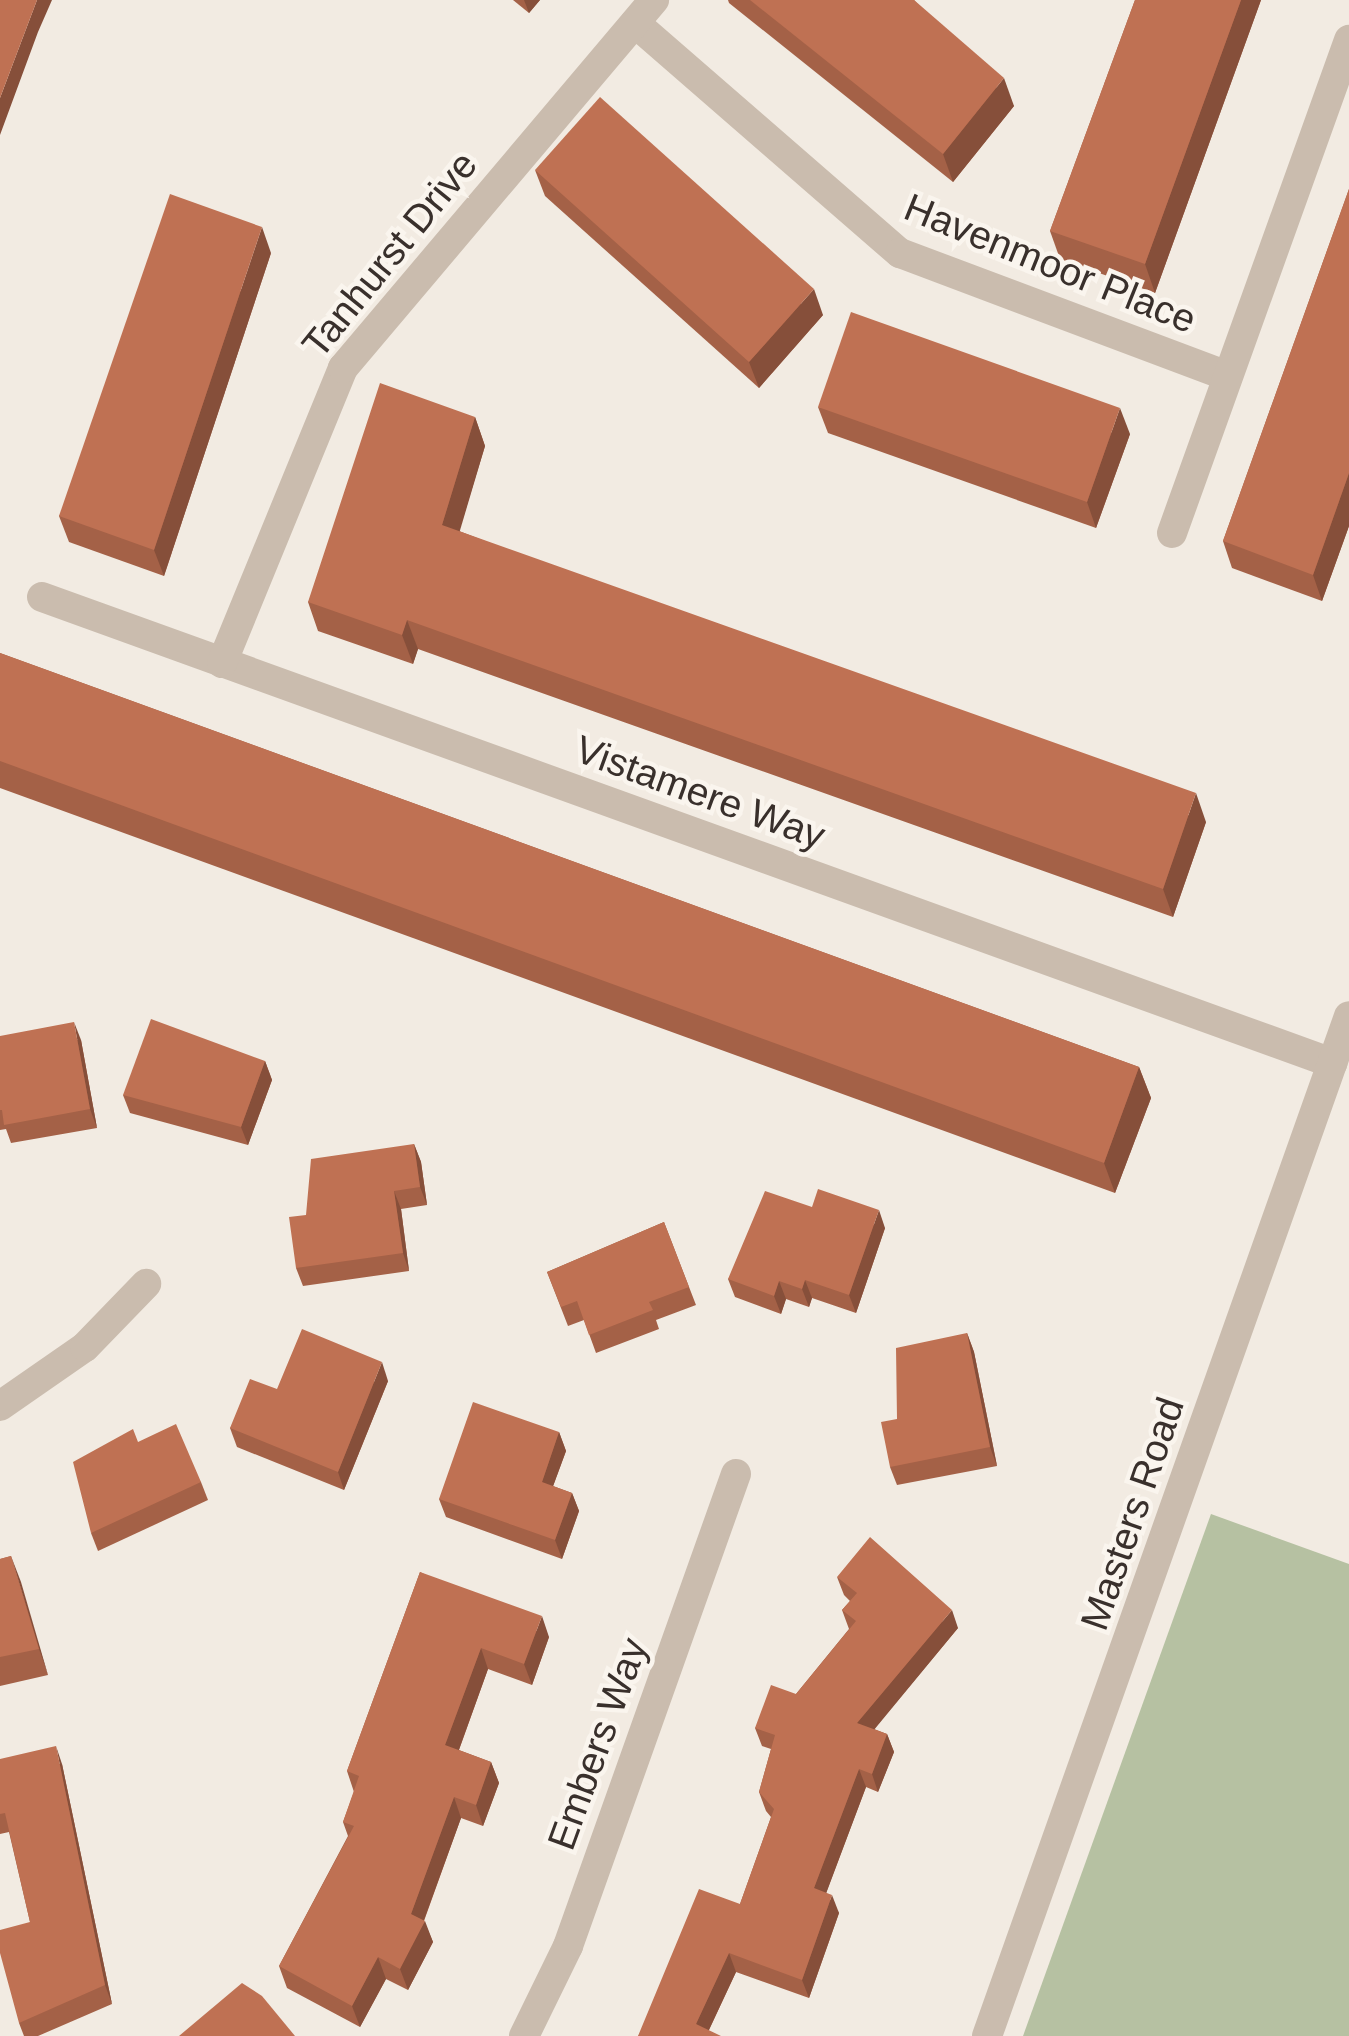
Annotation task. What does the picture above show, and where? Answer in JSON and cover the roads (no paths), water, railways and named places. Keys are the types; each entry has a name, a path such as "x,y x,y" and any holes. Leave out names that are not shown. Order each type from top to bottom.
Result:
{"street":[{"name":"Havenmoor Place","path":"645,12 900,253 1228,376"},
{"name":"Tanhurst Drive","path":"223,663 343,368 645,12"},
{"path":"1172,533 1349,40"},
{"name":"Vistamere Way","path":"42,597 1332,1063"},
{"name":"Masters Road","path":"987,2036 1349,1016"},
{"path":"0,1406 85,1347 146,1284"},
{"name":"Embers Way","path":"524,2036 568,1946 736,1474"}]}
